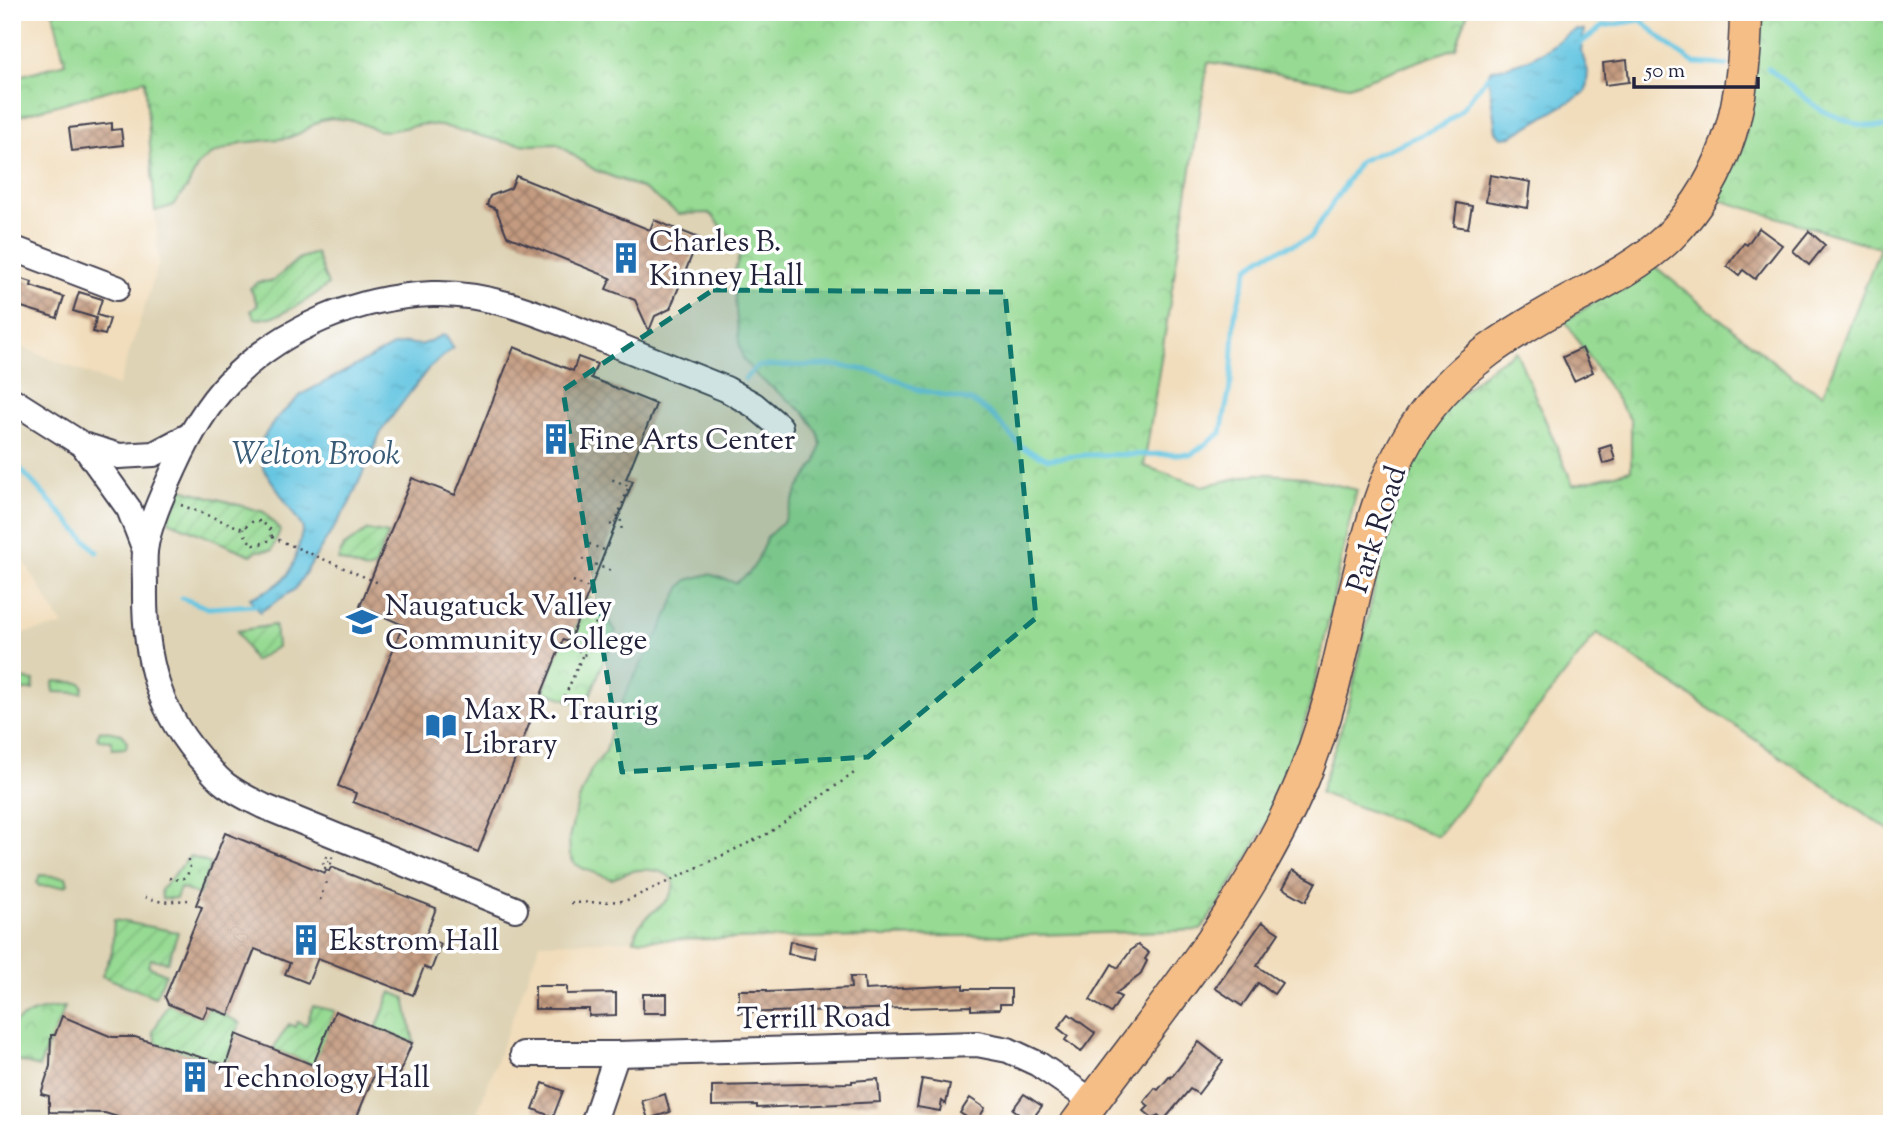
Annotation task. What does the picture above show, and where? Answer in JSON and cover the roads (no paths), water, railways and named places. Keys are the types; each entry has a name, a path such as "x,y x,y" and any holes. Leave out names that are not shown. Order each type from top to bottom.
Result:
{"main road":[{"name":"Park Road","path":"1084,1112 1207,949 1285,818 1320,729 1339,665 1366,541 1407,439 1446,386 1470,364 1513,332 1643,257 1668,237 1689,213 1710,183 1725,153 1742,87 1746,12"}],"street":[{"path":"12,248 117,288"},
{"path":"515,909 278,814 225,784 178,732 153,675 145,624 145,550 161,498 190,435 228,383 250,363 292,334 351,308 385,298 433,294 480,296 529,310 726,389 754,405 780,427"},
{"path":"12,400 83,444 118,456 154,454 190,435"},
{"path":"83,444 129,509 145,550"},
{"name":"Terrill Road","path":"523,1054 976,1044 1008,1050 1038,1064 1084,1112"},
{"path":"593,1124 617,1054"}],"water":[{"path":"1576,30 1584,30 1581,51 1588,71 1586,92 1512,136 1501,137 1496,131 1488,76 1491,70 1531,58"},
{"name":"Welton Brook","path":"445,334 453,348 428,369 382,430 349,504 295,589 260,612 250,598 283,580 297,554 303,528 263,468 262,439 276,419 302,394 393,346 406,343 421,345"}],"waterway":[{"name":"Welton Brook","path":"1577,46 1603,26 1641,20 1672,48 1694,63 1727,65"},
{"name":"Welton Brook","path":"1768,68 1822,111 1859,125 1892,128"},
{"name":"Welton Brook","path":"745,379 757,366 834,365 879,372 919,390 971,401 989,412 1023,448 1048,459 1086,455 1192,454 1221,433 1231,382 1235,314 1248,268 1263,256 1310,238 1360,161 1442,126 1460,111 1488,76 1493,76"},
{"name":"Welton Brook","path":"12,460 97,552"},
{"name":"Welton Brook","path":"182,598 208,608 255,605"}],"place":[{"name":"Charles B. Kinney Hall","path":"626,258"},
{"name":"Fine Arts Center","path":"556,439"},
{"name":"Naugatuck Valley Community College","path":"362,622"},
{"name":"Max R. Traurig Library","path":"441,726"},
{"name":"Ekstrom Hall","path":"306,940"},
{"name":"Technology Hall","path":"195,1077"}]}
